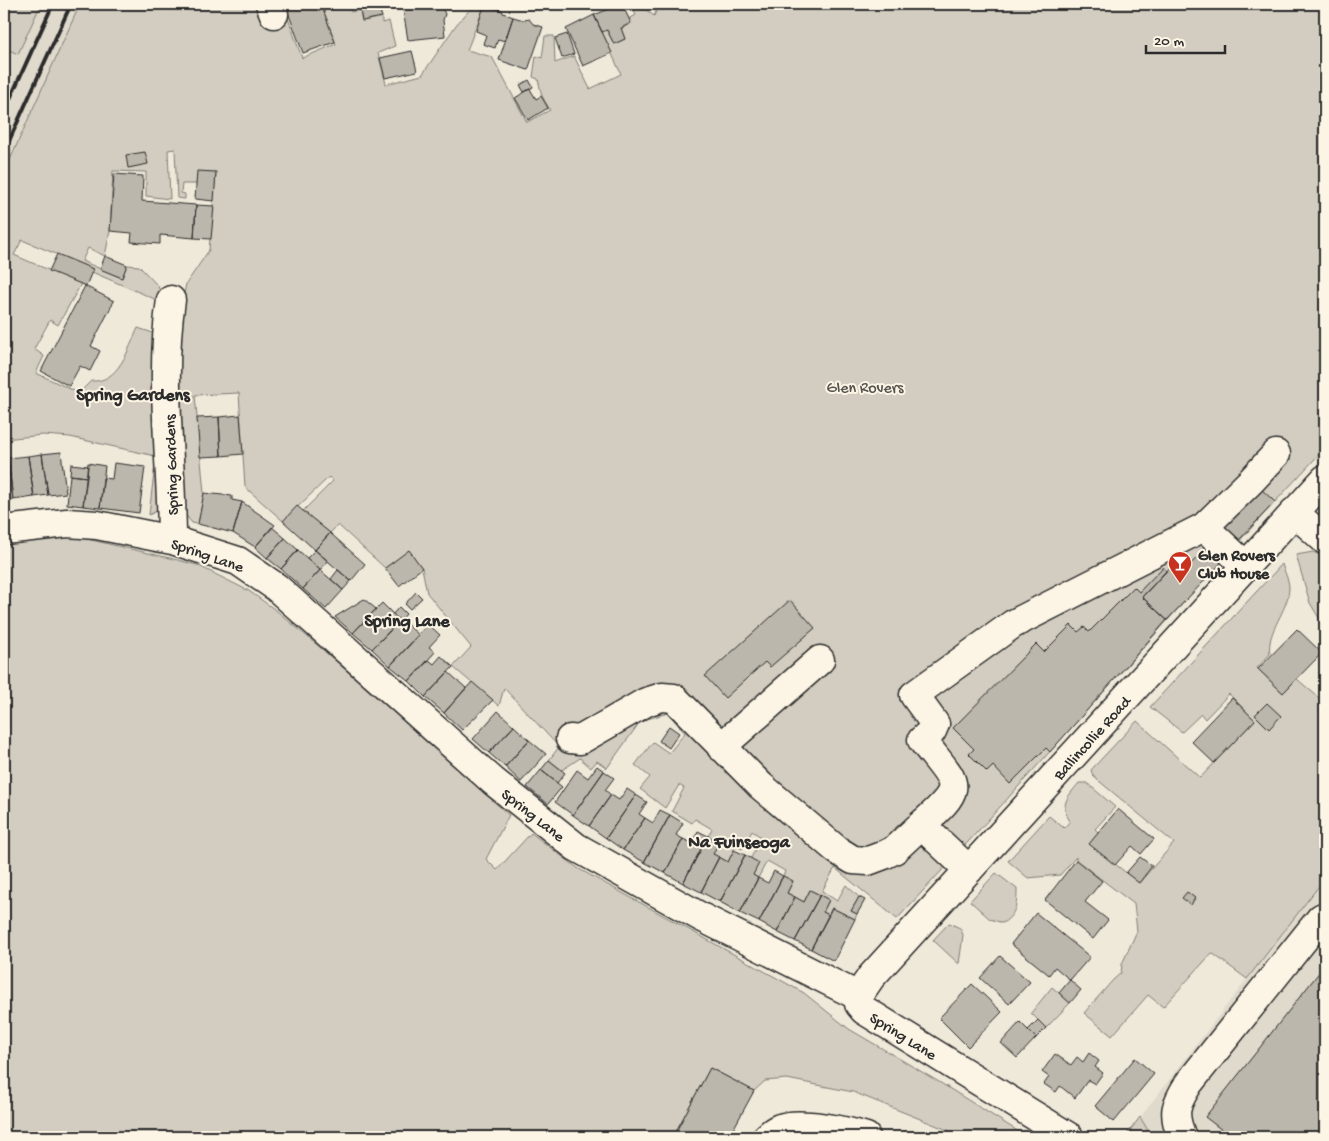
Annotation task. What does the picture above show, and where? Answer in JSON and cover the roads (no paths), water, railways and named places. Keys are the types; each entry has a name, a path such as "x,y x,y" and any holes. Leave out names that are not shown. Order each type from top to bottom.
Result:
{"street":[{"name":"Spring Gardens","path":"171,300 168,319 167,374 172,540"},
{"path":"570,739 580,740 646,702 662,696 674,698 760,786 837,850 853,860 868,861 889,853 945,804 952,795 954,786 950,777 922,740 932,731 934,724 914,695 1013,624 1204,527 1276,454"},
{"name":"Ballincollie Road","path":"858,996 871,977 1325,479"},
{"path":"1294,512 1325,540"},
{"name":"Spring Lane","path":"4,530 67,523 97,525 172,540 238,561 253,570 493,782 576,847 700,917 858,996 859,1004 864,1010 1068,1137"},
{"path":"1204,527 1246,566"},
{"path":"721,747 820,660"},
{"path":"921,825 969,870"},
{"path":"1182,1137 1174,1119 1178,1100 1189,1083 1321,918 1325,916"},
{"path":"767,1137 779,1128 799,1126 853,1132 866,1137"}],"railway":[{"path":"4,112 53,4"},
{"path":"4,152 71,4"}],"place":[{"name":"Glen Rovers Club House","path":"1180,584"}],"district":[{"name":"Spring Gardens","path":"133,394"},
{"name":"Spring Lane","path":"407,620"},
{"name":"Na Fuinseoga","path":"739,841"}],"park label":[{"name":"Glen Rovers","path":"865,386"}]}
